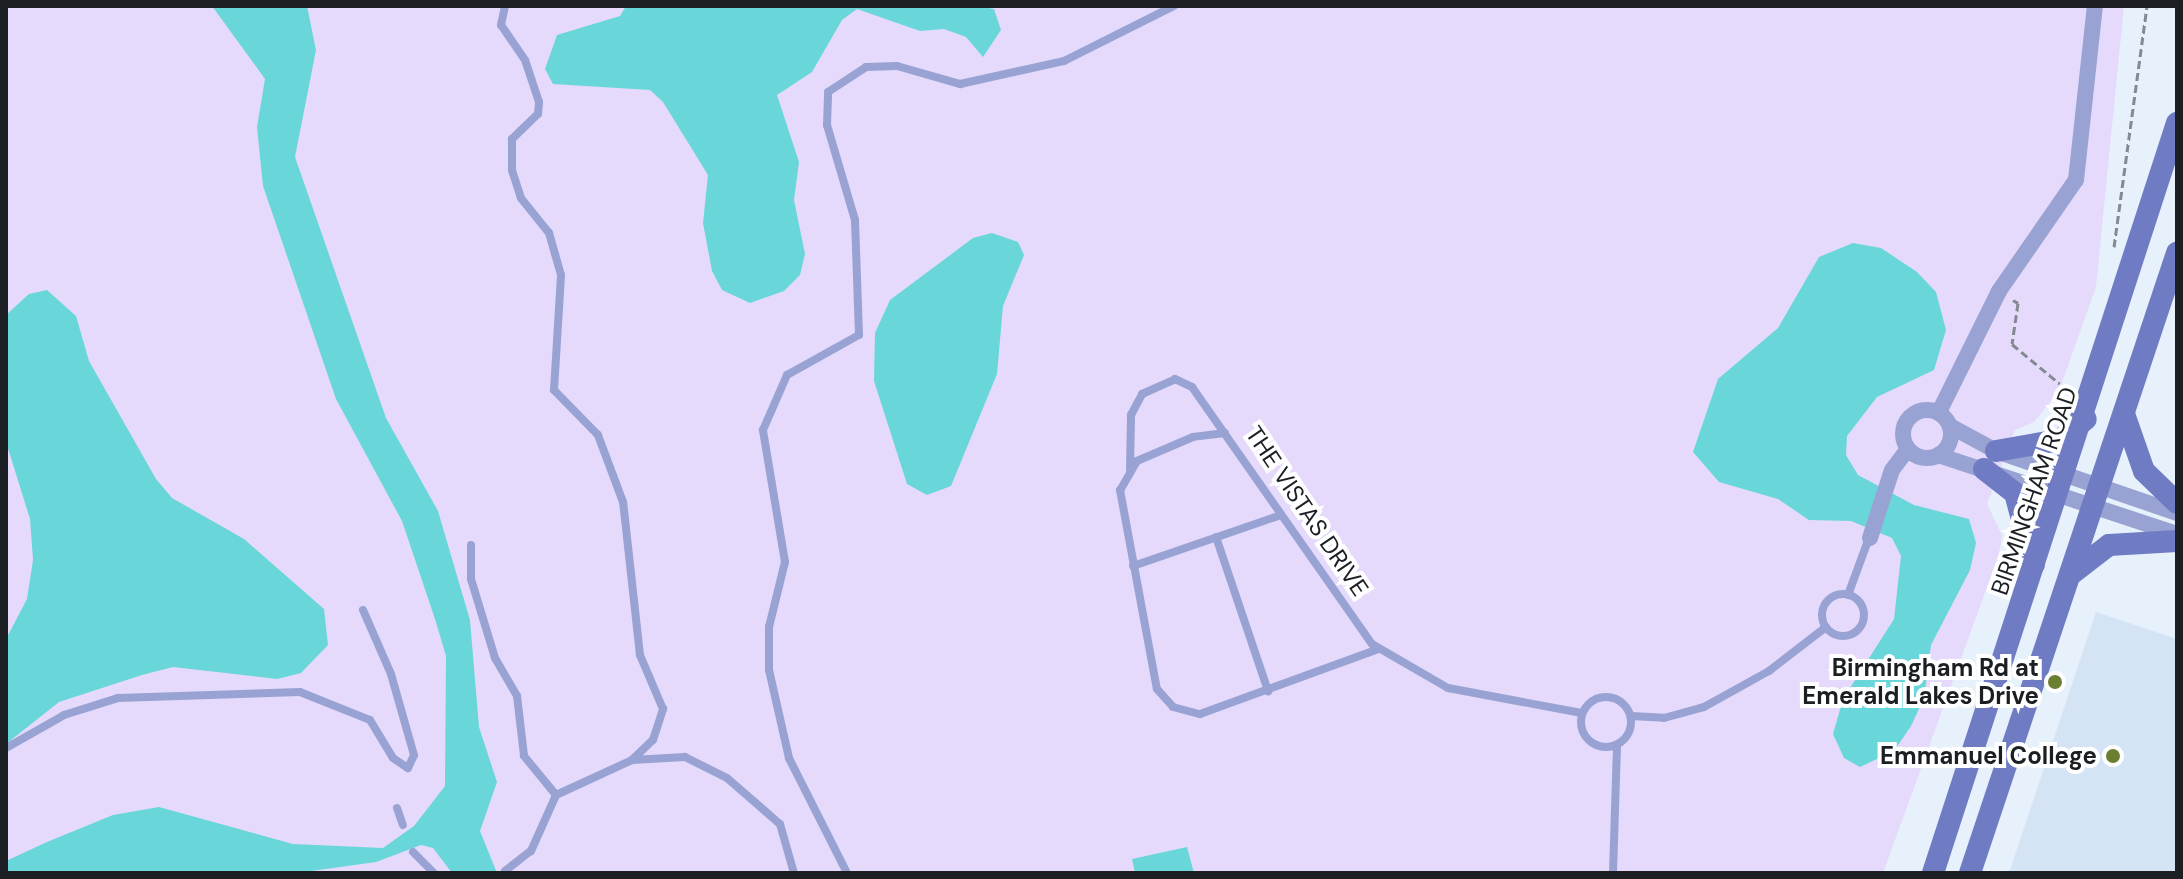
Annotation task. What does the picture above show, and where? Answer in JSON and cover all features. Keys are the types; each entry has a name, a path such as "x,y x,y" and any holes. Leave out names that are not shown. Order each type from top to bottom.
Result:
{"street":[{"path":"1939,412 1999,291 2076,180 2095,6"},
{"name":"BIRMINGHAM ROAD","path":"1933,873 2086,419 2177,123"},
{"path":"1970,873 2177,253"},
{"path":"1870,538 1892,470 1908,449 1905,422 1920,410 1939,412 1950,426 1990,460 2015,493 2035,570"},
{"path":"2124,414 2144,471 2177,503"},
{"path":"1990,460 2060,440 2086,419"},
{"path":"1938,455 1949,443 1950,426"},
{"path":"1908,449 1990,460 2096,496 2177,534"},
{"path":"2096,496 2177,513"},
{"path":"2070,575 2109,545 2177,541"}],"lane":[{"path":"505,6 501,25 525,60 539,102 538,114 518,129 509,152 521,198 549,233 561,275 554,390 598,435 623,502 640,655 663,709 653,740 632,760 556,795 531,851 505,871"},
{"path":"847,873 789,758 769,670 769,627 785,562 763,430 787,375 859,335 855,220 827,125 828,92 866,67 897,66 960,84 1064,61 1174,6"},
{"path":"1225,433 1192,387 1175,379 1153,384 1131,415 1130,469 1120,490 1157,689 1173,707 1200,714 1379,649"},
{"name":"THE VISTAS DRIVE","path":"1130,469 1163,448 1225,433 1278,516 1379,649 1448,688 1582,713"},
{"path":"1133,566 1278,516"},
{"path":"1216,537 1268,691"},
{"path":"1848,595 1870,538"},
{"path":"471,545 471,579 495,658 517,696 524,756 556,795"},
{"path":"1617,745 1586,737 1582,713 1607,696 1631,716 1664,718 1704,707 1769,671 1826,627 1828,601 1848,595"},
{"path":"1826,627 1838,636 1858,630 1863,610 1848,595"},
{"path":"6,748 64,715 118,698 300,692 370,720 393,758 408,768 414,755 391,674 363,610"},
{"path":"1613,873 1617,745 1631,716"},
{"path":"632,760 685,757 727,778 780,824 794,873"},
{"path":"397,808 403,825"},
{"path":"413,852 434,873"}],"path":[{"path":"2112,262 2147,6"},
{"path":"1999,291 2018,303 2012,344 2060,384"}],"shaded area":[{"path":"6,6 2124,6 2096,287 2059,391 2034,422 2015,430 1987,504 2002,535 1999,554 1883,873 6,873"},
{"name":"Emmanuel College","path":"2096,612 2177,639 2177,873 2009,873"}],"water":[{"path":"212,6 307,6 316,50 295,157 386,418 438,511 470,620 479,727 497,782 480,831 497,873 452,873 433,848 421,845 376,862 297,873 6,873 6,861 47,842 113,815 159,807 293,844 383,848 414,826 445,786 446,656 435,619 402,521 336,399 263,186 257,127 265,79"},
{"path":"626,6 982,7 994,9 1001,30 983,57 966,37 944,29 920,31 857,9 842,20 812,72 777,95 799,162 794,200 805,254 800,275 784,291 750,303 722,290 712,271 703,223 708,175 663,102 650,90 553,84 545,69 557,35 620,16"},
{"path":"992,233 1018,242 1024,255 1003,306 997,374 951,486 927,495 907,484 874,381 875,333 890,300 973,238"},
{"path":"1853,243 1881,248 1917,272 1936,292 1946,330 1934,370 1877,397 1847,436 1846,455 1858,475 1914,505 1969,519 1976,543 1970,570 1931,645 1924,698 1911,726 1894,751 1860,767 1844,758 1833,734 1843,699 1894,619 1901,556 1892,538 1851,521 1809,520 1778,499 1719,482 1693,452 1718,379 1778,328 1819,257"},
{"path":"47,290 76,316 89,361 156,479 172,498 244,539 324,609 328,645 301,673 277,679 173,667 59,702 6,744 6,639 27,599 33,560 30,519 6,442 6,315 29,294"},
{"path":"1187,847 1194,873 1135,873 1132,859"}],"place":[{"name":"Birmingham Rd at Emerald Lakes Drive","path":"2055,682"},
{"name":"Emmanuel College","path":"2113,756"}]}
